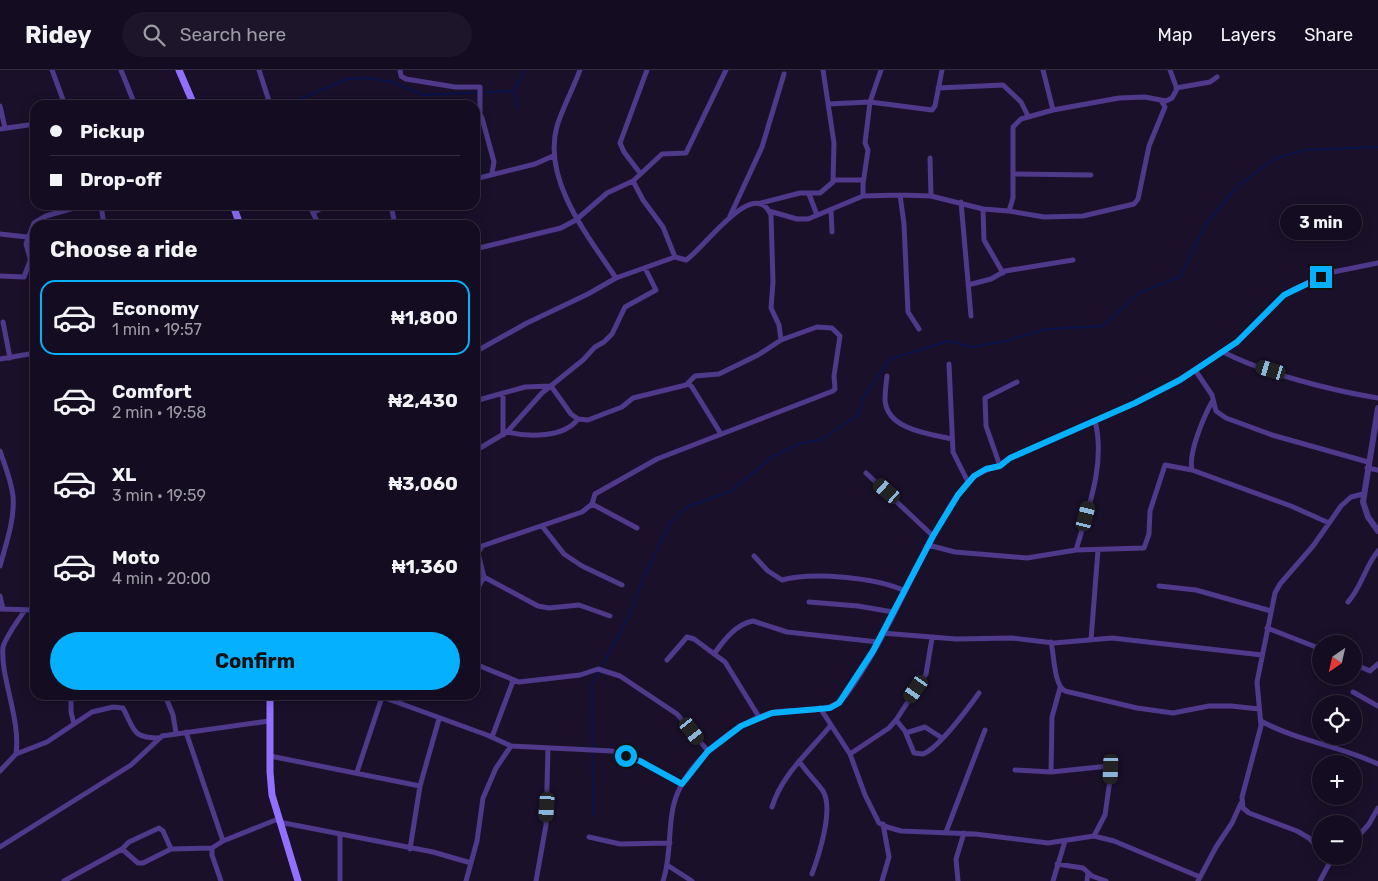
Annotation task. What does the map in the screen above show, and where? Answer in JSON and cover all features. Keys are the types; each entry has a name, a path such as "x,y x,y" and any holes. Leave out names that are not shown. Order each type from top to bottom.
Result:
{"main road":[{"path":"179,70 191,100"},
{"path":"270,700 272,795 298,881"}],"street":[{"path":"52,70 63,100"},
{"path":"121,70 132,100"},
{"path":"259,70 269,100"},
{"path":"400,70 401,76 406,79 455,87 480,87 478,100"},
{"path":"580,70 557,127 553,156 570,208 576,220 616,278"},
{"path":"640,173 624,152 620,143 647,70"},
{"path":"480,248 561,228 576,220 607,193 633,180 662,154 686,153 726,70"},
{"path":"823,70 834,143 834,180"},
{"path":"864,196 863,180 868,150 865,143 870,102 881,70"},
{"path":"828,104 870,102 932,110 935,106 942,70"},
{"path":"1043,70 1053,110"},
{"path":"1009,211 1013,198 1013,127 1021,119 1053,110 1119,98 1153,98 1162,102 1172,98 1176,88 1170,70"},
{"path":"730,217 762,148 784,74"},
{"path":"1176,88 1210,82 1217,77"},
{"path":"938,88 1003,85 1021,102 1028,116"},
{"path":"761,203 769,211 801,220 864,196 900,195 931,196 983,209 1044,217 1082,216 1137,202 1149,146 1164,107 1162,102"},
{"path":"0,106 2,128 30,125"},
{"path":"480,122 492,156 492,173"},
{"path":"480,177 535,164 553,156"},
{"path":"930,158 931,196"},
{"path":"1013,174 1091,176"},
{"path":"633,180 643,200 663,227 675,258"},
{"path":"480,349 527,322 588,294 616,278 675,258 681,260 691,257 730,217 751,203 761,203 800,193 820,193 834,180 863,180"},
{"path":"809,194 817,215"},
{"path":"900,195 904,224 908,312 919,329"},
{"path":"961,202 971,316"},
{"path":"983,209 984,240 1002,272"},
{"path":"36,220 67,210"},
{"path":"317,220 314,212 318,210"},
{"path":"831,210 832,232"},
{"path":"769,211 772,263 771,308 779,325 781,340"},
{"path":"0,276 24,277 30,261 27,252 27,236 30,231"},
{"path":"0,234 27,236"},
{"path":"968,285 991,279 1002,272 1073,260"},
{"path":"663,881 667,865 675,801 682,784 708,751 726,736 760,717 772,713 835,706 846,696 878,642 946,513 968,482 986,469 1000,466 1010,458 1135,403 1195,370 1237,342 1284,295 1296,288 1333,272 1378,262"},
{"path":"480,448 505,433 542,393 612,334 625,307 656,290 645,268"},
{"path":"3,322 10,358"},
{"path":"480,550 482,546 582,512 592,504 595,494 657,459 835,389 834,376 841,340 837,331 817,326 781,340 758,355 723,371 695,376 686,384 633,398 622,407 584,421 571,414 551,386"},
{"path":"1223,352 1252,364 1330,389 1378,398"},
{"path":"0,359 30,354"},
{"path":"949,364 953,452 968,482"},
{"path":"1195,370 1213,400 1216,411 1234,422 1368,465 1378,470"},
{"path":"887,376 885,401 892,415 908,428 952,438"},
{"path":"1000,466 986,426 985,398 1017,382"},
{"path":"686,384 692,387 721,434"},
{"path":"480,400 526,387 551,386"},
{"path":"503,393 505,433"},
{"path":"1192,470 1193,456 1202,421 1213,400"},
{"path":"1378,412 1364,494 1365,511 1378,531"},
{"path":"505,433 522,436 558,432 575,423 578,419"},
{"path":"1076,550 1095,477 1100,440 1095,421"},
{"path":"0,452 9,477 13,498 10,529 0,566"},
{"path":"928,545 955,552 1027,558 1076,550 1144,548 1149,534 1150,511 1165,465 1192,470 1290,506 1329,524"},
{"path":"866,473 933,536"},
{"path":"820,708 850,754 865,795 878,823 901,831 964,833 1052,843 1094,836 1114,841 1199,879 1216,847 1232,823 1242,802 1247,773 1258,742 1261,721 1257,682 1267,628 1280,584 1313,546 1346,501 1364,494"},
{"path":"592,504 636,528"},
{"path":"542,526 564,554 582,566 622,585"},
{"path":"1091,640 1098,550"},
{"path":"1348,602 1361,587 1364,574 1378,551"},
{"path":"754,556 768,571 782,580 807,575 889,584 905,590"},
{"path":"480,561 484,577 480,584"},
{"path":"484,577 538,606 549,608 579,605 610,616"},
{"path":"1159,586 1196,590 1271,611"},
{"path":"0,596 2,609 30,610"},
{"path":"809,602 858,606 893,612"},
{"path":"16,754 18,743 16,729 1,667 1,649 25,610"},
{"path":"714,654 728,636 740,626 753,621 787,632 878,642"},
{"path":"1267,628 1312,646"},
{"path":"882,633 932,638 1012,638 1051,642 1128,639 1262,655"},
{"path":"667,660 687,637 690,637 725,662 760,717"},
{"path":"850,754 889,728 896,720 926,674 932,638"},
{"path":"1051,642 1060,688 1052,717 1051,772"},
{"path":"1362,668 1370,671 1378,664"},
{"path":"480,666 513,681 525,682 580,675 596,669 620,676 665,705 685,722 708,751"},
{"path":"492,737 513,681"},
{"path":"1060,688 1137,708 1174,713 1209,706 1259,709"},
{"path":"1352,692 1378,706"},
{"path":"896,720 906,733 911,747 919,755 928,752 942,738 964,714 979,693"},
{"path":"71,700 74,724"},
{"path":"168,700 173,715 176,734"},
{"path":"357,772 381,700"},
{"path":"390,700 492,737 511,746 612,751 640,761 682,784"},
{"path":"0,771 16,754 47,742 92,712 119,706 123,708 137,735 144,738 160,738 186,732 269,722"},
{"path":"410,849 420,786 439,719"},
{"path":"1261,721 1276,729 1364,757 1378,764"},
{"path":"772,807 776,793 799,761 831,725"},
{"path":"906,733 925,727 942,738"},
{"path":"946,832 985,730"},
{"path":"186,732 223,842"},
{"path":"0,847 131,765 160,738"},
{"path":"466,881 483,798 496,768 511,746"},
{"path":"536,881 546,825 548,748"},
{"path":"270,756 420,786"},
{"path":"799,761 824,792 828,805 812,874"},
{"path":"1015,770 1051,772 1109,766 1110,780 1105,814 1094,836"},
{"path":"1242,802 1243,808 1249,813 1296,831 1312,841"},
{"path":"1362,832 1378,808"},
{"path":"122,849 138,863 143,863 170,849 212,848 279,820 340,835 433,852 471,863"},
{"path":"882,881 889,857 883,824"},
{"path":"64,881 122,849 129,842 159,828 163,831 170,849"},
{"path":"958,881 955,863 964,833"},
{"path":"340,835 340,881"},
{"path":"589,837 620,844 670,843"},
{"path":"1053,881 1056,864 1065,840"},
{"path":"1052,843 1060,854"},
{"path":"212,848 212,855 222,881"},
{"path":"1056,864 1083,868 1088,873 1106,881"},
{"path":"667,865 692,881"},
{"path":"1323,880 1330,865"},
{"path":"1087,881 1088,873"}],"waterway":[{"path":"518,108 514,91 524,70"},
{"path":"298,100 347,79 368,78 393,82 423,95 514,91"},
{"path":"593,816 592,684 629,616 642,581 670,523 687,507 731,491 772,457 799,444 822,439 858,415 863,398 890,359 949,341 972,347 1006,341 1047,329 1103,326 1139,293 1181,276 1205,225 1237,187 1274,159 1304,150 1378,147"}],"route":[{"path":"626,756 640,761 682,784 708,751 741,726 772,713 835,706 846,696 873,651 946,513 974,476 986,469 1000,466 1010,458 1135,403 1180,380 1237,342 1284,295 1321,277"}]}
